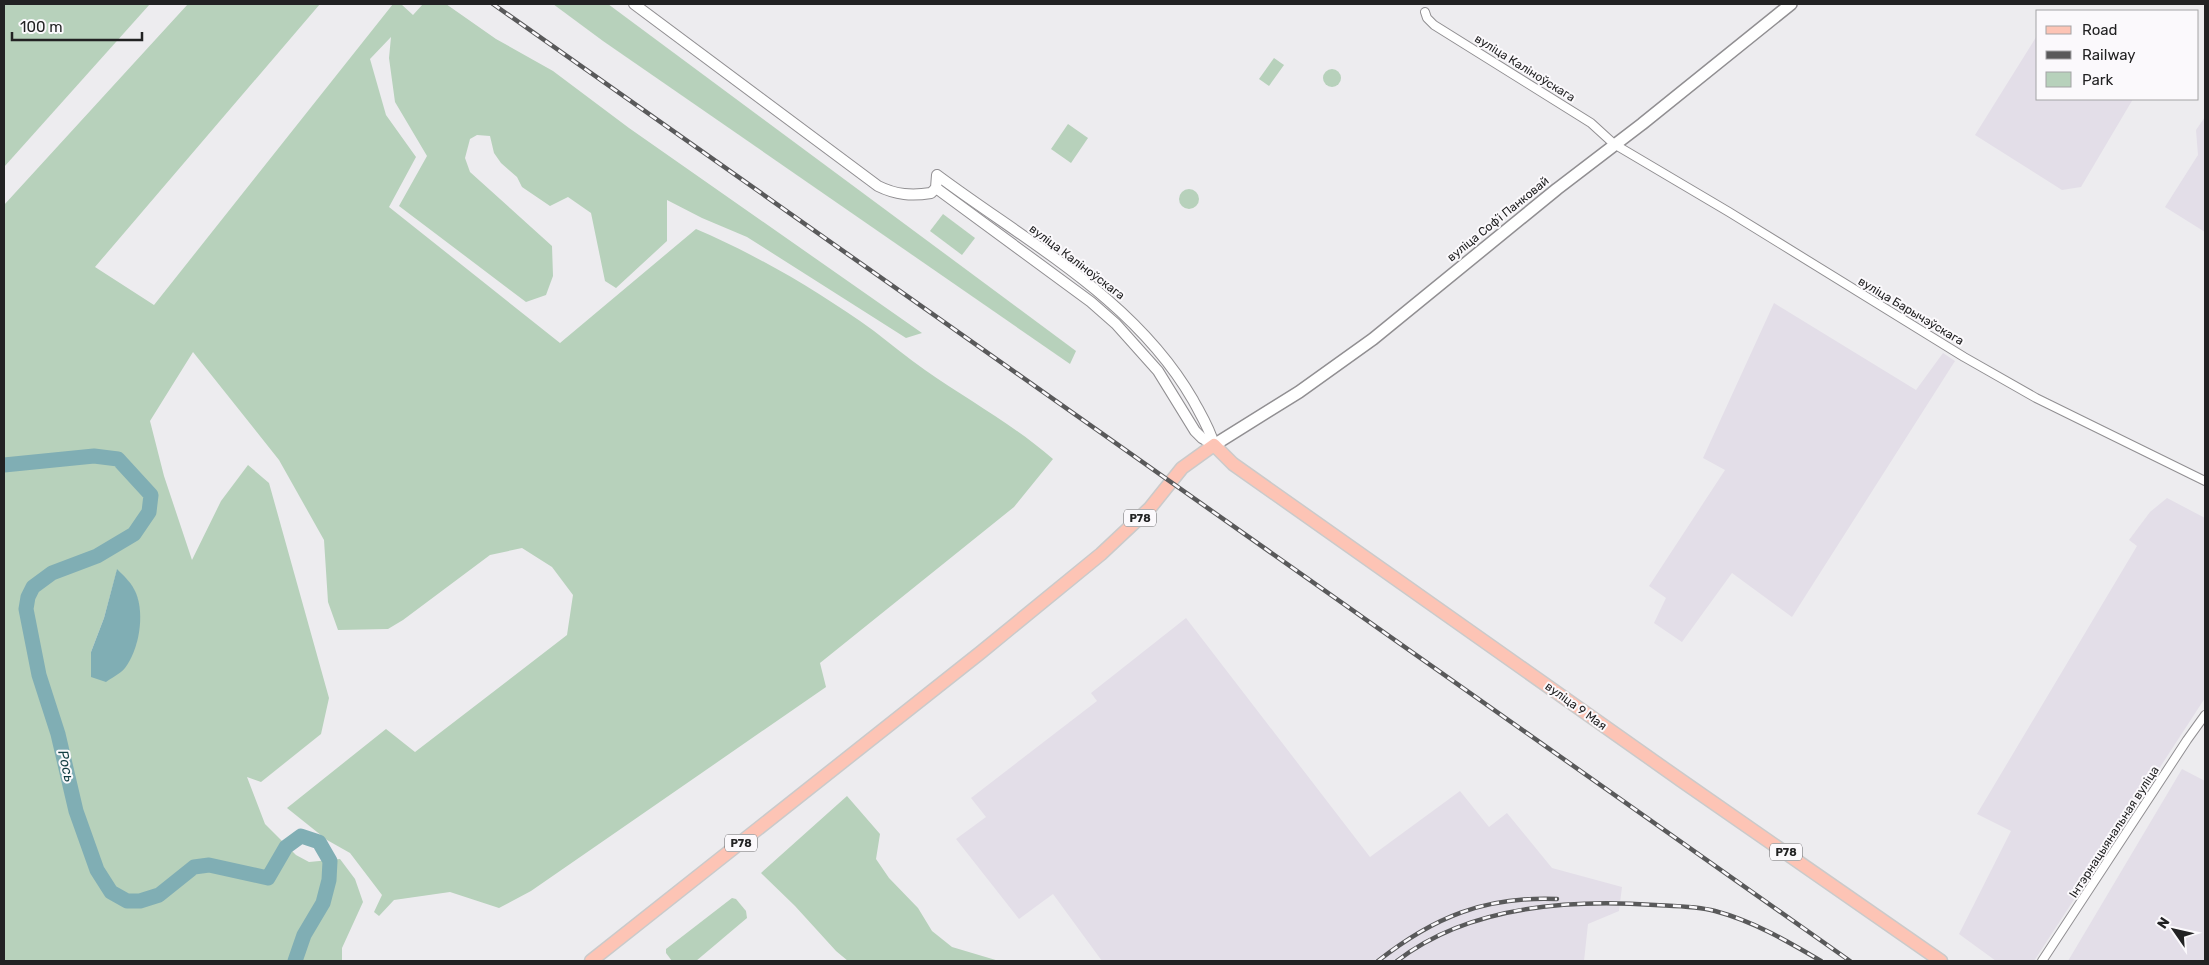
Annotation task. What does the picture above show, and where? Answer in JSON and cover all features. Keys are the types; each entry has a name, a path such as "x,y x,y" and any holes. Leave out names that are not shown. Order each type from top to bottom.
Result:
{"main road":[{"name":"вуліца Софʼі Панковай","path":"1214,445 1299,392 1373,339 1557,188 1791,4"},
{"name":"Р78","path":"591,961 980,653 1101,554 1150,508 1182,468 1214,445"},
{"name":"вуліца 9 Мая","path":"1214,445 1233,464 1667,771 1941,961"}],"street":[{"path":"634,4 878,186 892,193 911,195 931,193 936,188"},
{"name":"вуліца Каліноўскага","path":"1425,12 1426,18 1434,25 1591,123 1614,144"},
{"name":"вуліца Барычэўскага","path":"1614,144 2036,398 2205,481"},
{"name":"вуліца Каліноўскага","path":"937,175 1098,291 1127,317 1155,346 1184,384 1211,432 1214,445 1195,431 1158,371 1116,324 1091,302 936,188 937,175"},
{"name":"Інтэрнацыянальная вуліца","path":"2042,961 2178,753 2205,716"}],"shaded area":[{"path":"2036,37 2036,100 2132,100 2081,187 2062,190 1975,135"},
{"path":"2205,117 2205,232 2165,207 2198,155 2196,130"},
{"path":"1774,303 1916,390 1943,353 1955,361 1792,617 1732,573 1682,642 1654,623 1666,598 1649,586 1725,470 1703,458"},
{"path":"2167,498 2205,518 2205,698 2034,961 1996,961 1959,934 2011,831 1977,814 2137,546 2129,540 2150,512"},
{"path":"1186,618 1370,857 1460,791 1489,827 1507,813 1552,868 1622,887 1619,911 1588,924 1584,961 1102,961 1053,894 1019,919 956,839 986,817 971,798 1097,701 1091,693"},
{"path":"2182,769 2205,781 2205,961 2068,961"}],"green space":[{"path":"4,4 150,4 4,167"},
{"path":"188,4 320,4 95,267 154,305 393,4 401,4 413,15 423,4 446,4 496,39 553,71 629,128 922,333 906,338 747,237 702,218 667,200 667,241 616,288 605,281 591,213 568,197 550,206 522,187 517,177 501,163 494,153 490,136 477,135 470,139 465,158 470,172 552,246 553,276 546,295 526,302 399,206 427,156 395,102 389,58 391,37 370,59 386,115 416,157 389,207 560,343 696,229 788,275 831,302 874,331 925,370 1023,435 1053,459 1014,507 820,663 826,687 531,891 499,908 450,892 394,900 379,916 374,912 382,895 350,853 327,840 287,808 386,729 415,752 567,635 573,595 552,567 522,548 490,555 403,620 388,629 338,630 328,602 324,540 279,460 193,352 150,421 164,476 192,560 221,501 248,465 269,483 329,698 321,734 261,782 247,777 265,824 296,855 309,862 340,859 355,879 363,902 342,948 342,961 4,961 4,205","holes":["117,570 126,579 136,595 138,604 139,622 136,645 91,652 104,618"]},
{"path":"553,4 608,4 1076,351 1070,364 603,41"},
{"path":"1274,58 1284,65 1269,86 1259,79"},
{"path":"1328,69 1336,69 1341,74 1339,85 1328,87 1323,82 1323,74"},
{"path":"1068,124 1088,138 1071,163 1051,149"},
{"path":"1189,189 1196,192 1199,199 1196,206 1189,209 1182,206 1179,199 1182,192"},
{"path":"943,214 975,238 962,255 930,231"},
{"path":"847,796 880,834 876,859 889,878 918,908 932,931 952,947 999,961 848,961 836,951 795,906 761,873"},
{"path":"732,898 736,899 746,911 747,918 696,961 672,961 666,953 666,949"}],"water":[{"path":"117,569 130,583 136,593 139,602 140,622 137,642 130,661 123,670 106,682 91,677 91,652 104,618"}],"waterway":[{"name":"Рось","path":"4,465 94,456 118,459 151,495 149,512 134,534 97,556 52,573 33,587 28,597 26,609 39,675 58,734 76,811 97,870 111,892 127,901 140,901 159,895 194,867 209,865 268,878 286,847 301,836 319,842 330,861 329,880 323,903 304,935 295,961"}],"railway":[{"path":"493,4 1850,961"},
{"path":"1378,961 1419,932 1462,912 1507,901 1557,899"},
{"path":"1397,961 1425,943 1455,928 1487,918 1520,910 1588,903 1685,906 1715,911 1756,926 1821,961"}]}
